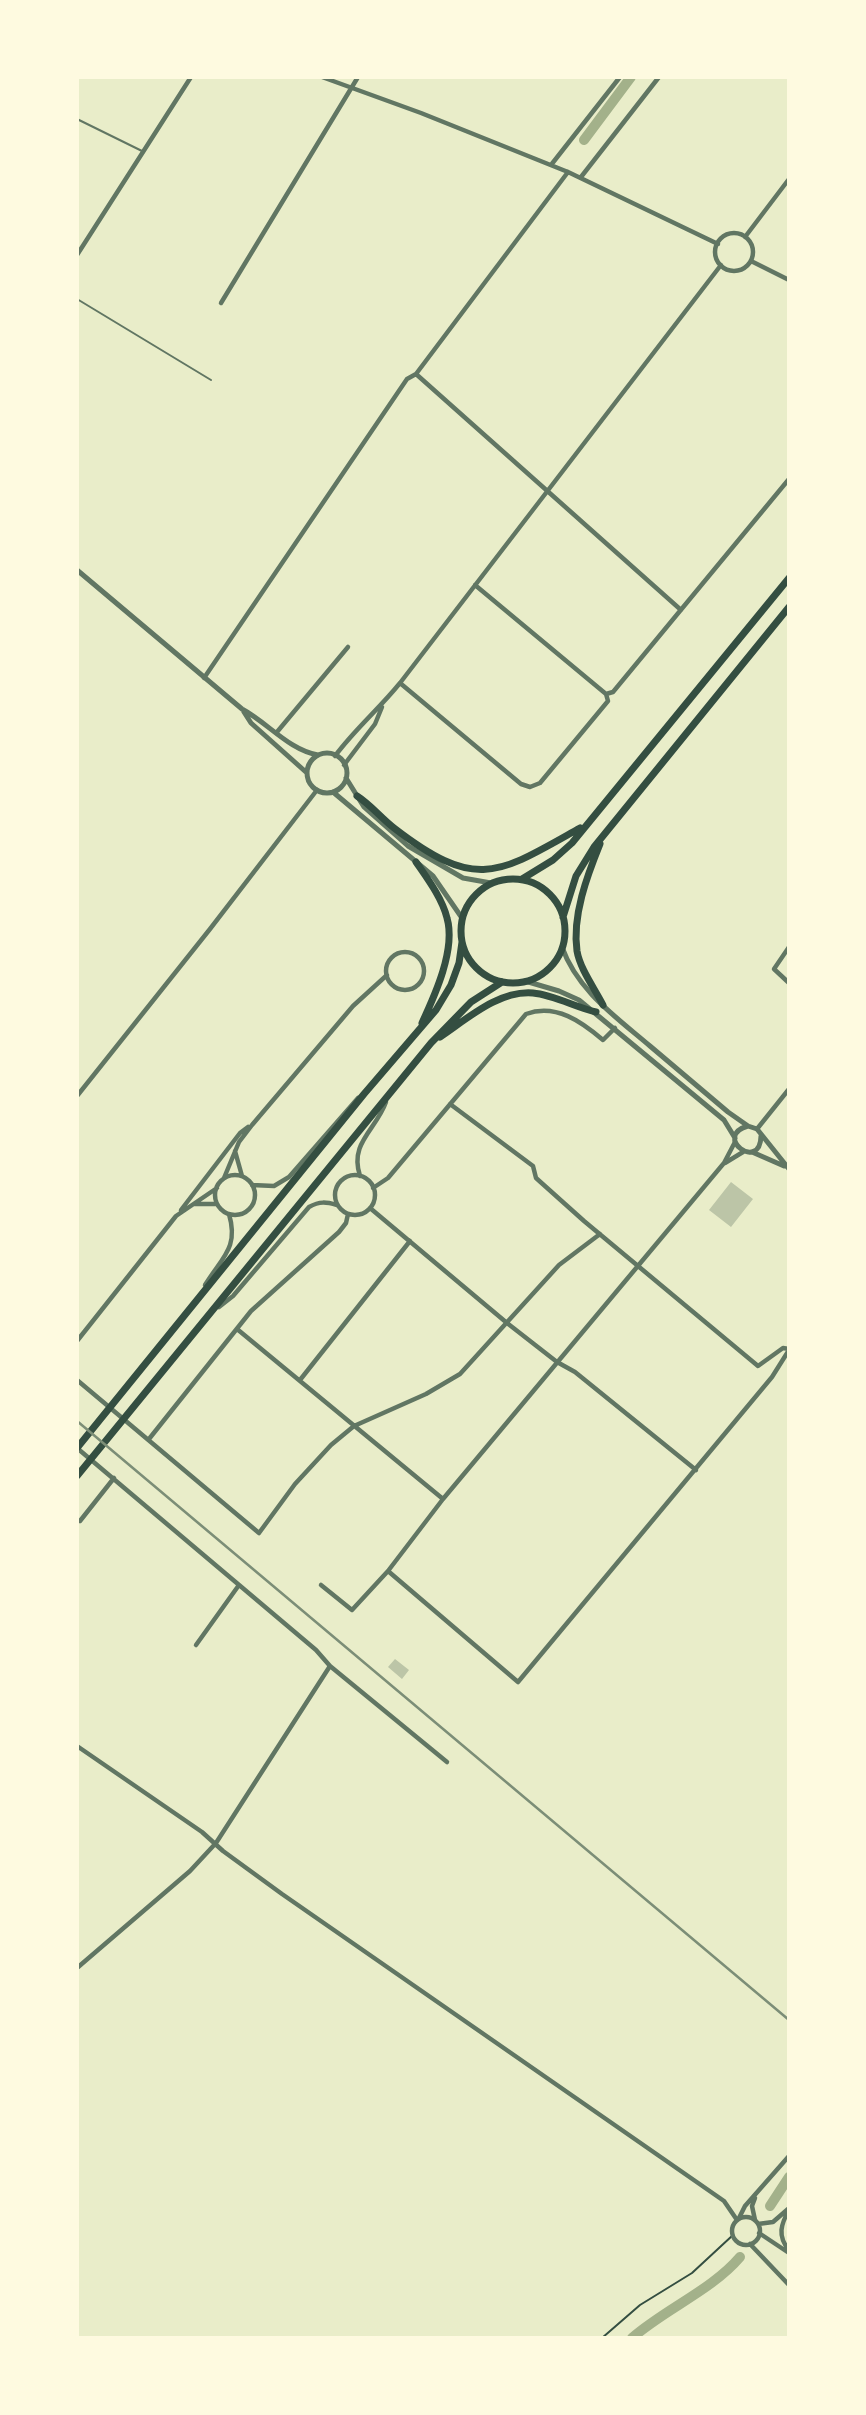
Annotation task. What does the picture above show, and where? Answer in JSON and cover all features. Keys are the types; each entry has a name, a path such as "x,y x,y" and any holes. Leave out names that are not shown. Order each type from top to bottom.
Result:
{"highway":[{"path":"522,879 552,860 587,825 789,578"},
{"path":"563,917 576,876 606,831 789,607"},
{"path":"357,796 410,841 443,860 475,871 488,871 524,860 587,825"},
{"path":"603,1006 581,963 576,934 586,884 606,831"},
{"path":"415,862 442,906 449,930 449,945 440,978 417,1033"},
{"path":"77,1448 364,1094 436,1010 451,985 459,963 462,918 473,898 491,884 511,878 522,879 548,892 563,917 565,932 562,947 554,962 541,974 525,981 502,982 488,976 476,968 467,956 462,942"},
{"path":"77,1476 431,1043 471,1002 502,982"},
{"path":"431,1043 480,1010 518,993 543,995 596,1013"}],"street":[{"path":"77,255 191,77"},
{"path":"322,77 581,177 718,244"},
{"path":"221,303 358,77"},
{"path":"551,165 620,77"},
{"path":"581,177 659,77"},
{"path":"204,678 407,379 416,374 568,172"},
{"path":"745,237 789,179"},
{"path":"729,234 745,237 752,245 751,261 737,271 731,271 721,265 716,255 718,244 729,234"},
{"path":"751,261 789,280"},
{"path":"335,756 400,683 721,265"},
{"path":"416,374 681,610"},
{"path":"606,694 613,692 789,479"},
{"path":"77,570 242,709 299,750 335,756 344,765 346,778 364,807 383,826 423,856 463,878 491,884"},
{"path":"400,683 521,784 530,787 540,783 608,701 606,694 475,585"},
{"path":"277,732 348,647"},
{"path":"344,765 375,724 384,703"},
{"path":"242,709 251,723 307,773"},
{"path":"318,755 310,763 307,773 309,782 317,790 333,792 415,862 442,886 462,918"},
{"path":"333,792 346,778"},
{"path":"77,1096 317,790"},
{"path":"562,947 580,981 603,1006 748,1126 757,1129 789,1169"},
{"path":"789,947 774,969 789,984"},
{"path":"176,1216 217,1188 225,1178 239,1142 353,1006 387,975 388,963 395,954 410,952 418,956 424,967 421,982 407,990 396,988 387,975"},
{"path":"525,981 567,994 615,1027 724,1120 743,1152"},
{"path":"373,1188 388,1178 526,1014 535,1011 557,1012 577,1019 603,1040 615,1027"},
{"path":"757,1129 789,1088"},
{"path":"225,1178 242,1177 252,1185 274,1186 289,1177 352,1102 364,1094"},
{"path":"360,1176 357,1161 359,1149 382,1113 388,1096"},
{"path":"388,1572 518,1682 696,1470 783,1362 789,1350 783,1348 758,1366 536,1178 533,1166 450,1104"},
{"path":"77,1342 240,1133 252,1125"},
{"path":"321,1585 352,1610 388,1572 443,1499 724,1163 738,1131 748,1126"},
{"path":"752,1152 758,1147 761,1136"},
{"path":"235,1151 242,1177"},
{"path":"724,1163 743,1152 752,1152 789,1169"},
{"path":"212,1311 233,1296 309,1207 317,1202 325,1202 337,1205 348,1214 360,1214 370,1208 374,1199 373,1188 360,1176 354,1175 341,1181 335,1192 337,1205"},
{"path":"229,1214 240,1214 250,1208 255,1197 252,1185"},
{"path":"189,1312 234,1239 229,1214 217,1204 217,1188"},
{"path":"194,1204 217,1204"},
{"path":"370,1208 507,1323 557,1362 575,1372 696,1470"},
{"path":"149,1439 251,1311 339,1232 346,1223 348,1214"},
{"path":"77,1380 259,1533 331,1445 354,1426 426,1394 460,1374 559,1265 600,1234"},
{"path":"300,1380 410,1241"},
{"path":"237,1329 443,1499"},
{"path":"783,1362 788,1366"},
{"path":"77,1448 316,1650 330,1666 447,1762"},
{"path":"77,1521 80,1521 114,1478"},
{"path":"196,1645 239,1585"},
{"path":"77,1968 190,1871 216,1843 330,1666"},
{"path":"77,1746 216,1843 282,1894 724,2201 738,2220"},
{"path":"789,2156 745,2206 733,2227 737,2242 750,2244 789,2286"},
{"path":"750,2244 756,2240 759,2233 752,2206 756,2194"},
{"path":"738,2220 748,2217 757,2223 773,2222 789,2209"},
{"path":"789,2209 781,2224 785,2246 789,2251"},
{"path":"759,2233 789,2251"}],"lane":[{"path":"77,119 143,152"},
{"path":"77,299 211,380"}],"path":[{"path":"602,2338 639,2305 692,2273 733,2235"}],"building":[{"path":"731,1182 753,1199 731,1227 709,1210"},
{"path":"395,1659 409,1670 402,1679 388,1667"}],"waterway":[{"path":"584,140 631,77"},
{"path":"770,2206 789,2177"},
{"path":"632,2338 716,2280 740,2257"}],"railway":[{"path":"77,1421 789,2020"}]}
